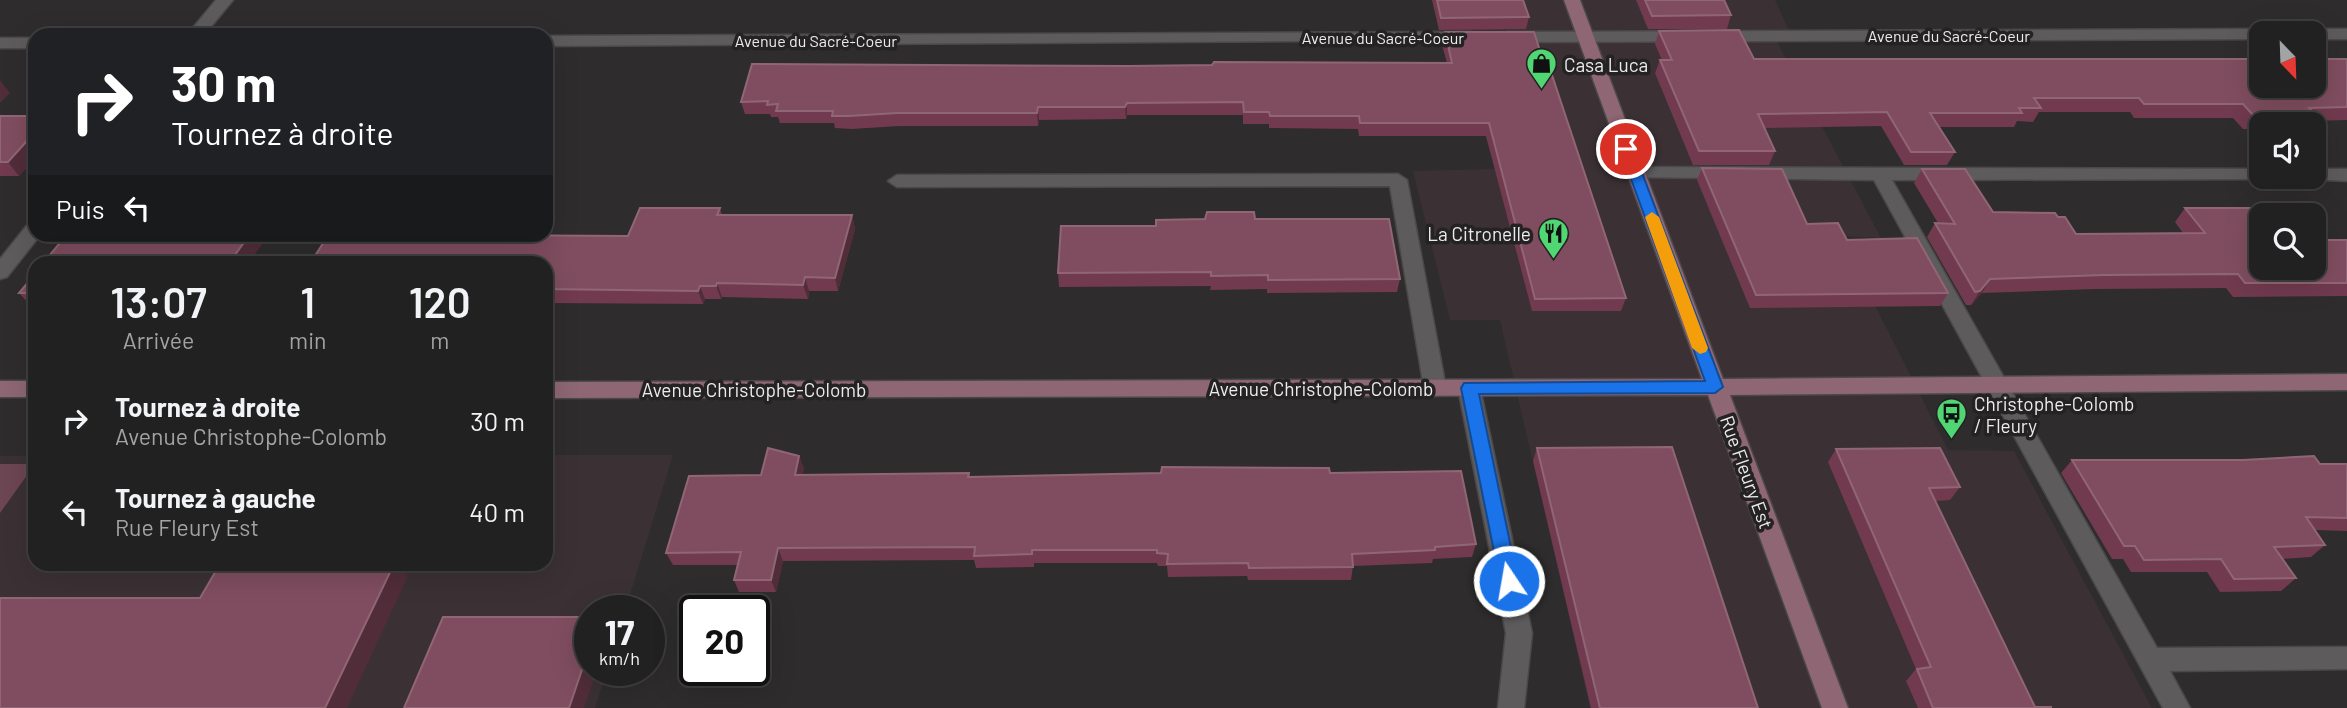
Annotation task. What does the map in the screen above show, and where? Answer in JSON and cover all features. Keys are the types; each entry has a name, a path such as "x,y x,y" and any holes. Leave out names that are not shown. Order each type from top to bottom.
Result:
{"main road":[{"name":"Rue Fleury Est","path":"1572,0 1835,708"},
{"name":"Avenue Christophe-Colomb","path":"553,390 1715,387 2347,382"},
{"path":"0,389 28,389"}],"street":[{"path":"201,28 225,0"},
{"name":"Avenue du Sacré-Coeur","path":"553,41 2249,34"},
{"path":"2326,34 2347,34"},
{"path":"0,43 28,43"},
{"path":"1635,173 2249,175"},
{"path":"1880,174 2177,708"},
{"path":"2326,175 2347,175"},
{"path":"897,181 1398,180 1434,388"},
{"path":"0,272 28,238"},
{"path":"1469,388 1519,633 1511,708"},
{"path":"2150,660 2347,658"}],"shaded area":[{"path":"1446,0 1775,0 1793,39 1775,38 1881,238 1840,236 1948,450 2014,451 2152,708 1590,708 1500,320 1450,320 1413,171 1495,169"},
{"path":"553,455 673,455 630,595 574,595 574,686 602,686 595,708 0,708 0,456 28,456 28,571 553,571"},
{"path":"0,464 28,464 28,474 0,513"}],"building":[{"path":"1437,0 1523,0 1529,17 1441,18"},
{"path":"1645,0 1724,0 1731,15 1652,16"},
{"path":"1739,30 1754,59 2249,59 2249,98 2326,98 2326,59 2347,59 2347,107 2309,108 2312,112 2250,112 2243,104 2144,104 2139,98 2034,98 2041,108 2019,108 2022,113 1930,113 1955,152 1911,152 1887,112 1758,114 1775,151 1699,151 1660,60 1672,60 1659,31"},
{"path":"1445,32 1534,32 1540,51 1544,51 1626,298 1535,299 1489,123 1360,123 1359,116 1270,116 1269,112 1244,112 1243,102 1127,103 1125,107 1038,107 1037,113 832,116 833,111 776,111 778,104 767,105 768,101 741,102 752,64 1128,66 1212,65 1214,62 1452,63"},
{"path":"0,116 28,116 28,140 8,162 0,162"},
{"path":"1702,168 1782,169 1807,224 1838,223 1847,240 1917,238 1948,293 1756,295"},
{"path":"1922,169 1965,169 1993,212 2055,213 2058,217 2065,217 2076,234 2205,233 2185,208 2249,208 2249,280 2326,280 2326,240 2347,240 2347,283 2245,283 2238,274 2104,275 1990,279 1980,291 1975,292 1935,223 1955,224"},
{"path":"640,208 720,208 717,215 852,215 835,278 805,277 803,285 717,283 716,286 700,286 698,291 553,289 553,256 315,256 324,242 553,242 553,235 628,236"},
{"path":"1207,212 1254,212 1255,219 1389,219 1400,279 1268,280 1268,275 1211,276 1211,272 1058,273 1061,226 1156,226 1156,220 1205,219"},
{"path":"61,242 244,242 234,256 49,256"},
{"path":"28,282 28,293 19,293"},
{"path":"1672,447 1758,708 1600,708 1537,448"},
{"path":"768,448 799,456 795,475 969,473 968,477 1161,473 1162,467 1329,468 1330,473 1461,471 1476,544 1435,547 1435,550 1352,554 1353,567 1249,568 1248,563 1167,564 1168,554 1157,553 1157,550 1032,550 1032,554 974,556 975,547 778,548 771,580 734,580 741,552 666,553 689,476 761,475"},
{"path":"1940,448 1960,487 1929,488 2035,707 2051,708 1933,708 1917,669 1931,667 1836,449"},
{"path":"2314,456 2320,464 2347,464 2347,518 2306,517 2325,545 2274,547 2296,578 2234,579 2221,559 2144,560 2135,546 2124,546 2072,460 2243,460"},
{"path":"216,571 391,571 325,708 0,708 0,598 200,598"},
{"path":"443,617 574,617 574,686 576,686 569,708 404,708"}],"slow traffic":[{"path":"1652,217 1700,348"}],"place":[{"name":"Casa Luca","path":"1541,91"},
{"name":"La Citronelle","path":"1554,260"},
{"name":"Christophe-Colomb / Fleury","path":"1951,441"}],"route":[{"path":"1509,581 1469,388 1715,387 1626,149"}]}
